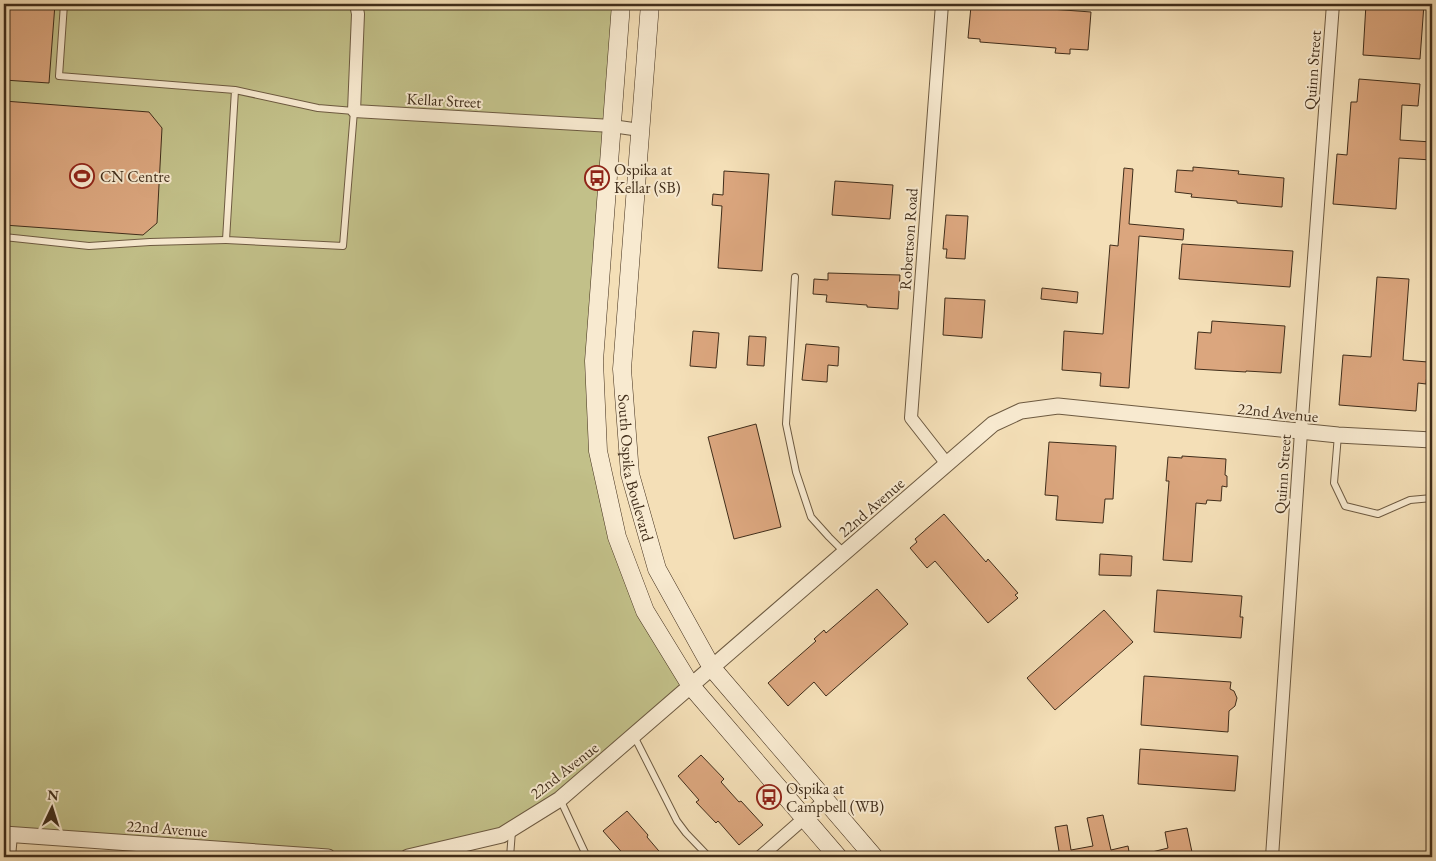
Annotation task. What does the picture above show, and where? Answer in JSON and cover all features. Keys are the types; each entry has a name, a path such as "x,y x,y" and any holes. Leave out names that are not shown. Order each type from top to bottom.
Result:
{"main road":[{"name":"South Ospika Boulevard","path":"621,4 594,361 598,451 617,537 645,611 691,686 838,857"},
{"name":"South Ospika Boulevard","path":"650,4 622,369 630,474 657,570 712,668 874,857"}],"street":[{"path":"354,111 358,14 356,4"},
{"name":"Robertson Road","path":"942,4 911,418 947,464"},
{"name":"Quinn Street","path":"1272,857 1333,4"},
{"name":"Kellar Street","path":"354,111 612,126 640,130"},
{"name":"22nd Avenue","path":"408,857 502,835 560,799 993,424 1021,411 1058,406 1301,432 1432,440"},
{"path":"760,857 824,800"},
{"path":"7,834 9,857"},
{"name":"22nd Avenue","path":"7,834 171,851 328,857"}],"lane":[{"path":"4,238 89,246 226,240 343,246 354,111 318,108 235,90 59,76 64,4"},
{"path":"226,240 235,90"},
{"path":"795,277 786,424 796,472 811,517 845,552"},
{"path":"1338,435 1334,483 1345,506 1378,514 1410,500 1432,498"},
{"path":"634,736 677,821 709,857"},
{"path":"560,799 587,857"},
{"path":"510,857 512,829"}],"shaded area":[{"path":"4,4 619,4 597,346 601,446 615,536 689,684 537,817 419,857 272,852 4,835"}],"building":[{"path":"4,4 55,4 49,83 4,80"},
{"path":"983,4 1091,12 1088,50 1070,49 1070,54 1055,53 1056,48 980,42 980,39 968,38 971,6 983,6"},
{"path":"1366,4 1424,4 1420,59 1363,55"},
{"path":"1359,79 1420,84 1418,106 1402,105 1400,140 1432,142 1432,160 1399,158 1396,209 1333,204 1337,154 1347,155 1351,102 1357,102"},
{"name":"CN Centre","path":"4,101 149,112 162,128 157,223 143,235 4,225"},
{"path":"1193,167 1239,171 1238,174 1284,178 1282,207 1191,197 1192,194 1175,192 1177,170 1193,171"},
{"path":"1124,168 1133,169 1129,224 1184,229 1183,240 1139,236 1129,388 1100,386 1101,373 1062,370 1064,331 1103,334 1110,245 1118,246"},
{"path":"724,171 769,174 762,271 718,268 722,206 712,205 713,194 723,195"},
{"path":"835,181 893,185 890,219 832,215"},
{"path":"946,215 968,216 965,259 946,258 947,249 943,249"},
{"path":"1182,244 1293,251 1290,287 1179,279"},
{"path":"828,273 900,275 898,309 826,302 827,295 813,294 814,279 828,280"},
{"path":"1377,277 1409,279 1403,360 1428,362 1426,384 1418,383 1416,411 1339,405 1343,355 1371,357"},
{"path":"1042,288 1078,292 1077,303 1041,299"},
{"path":"945,298 985,300 982,338 943,335"},
{"path":"1212,321 1285,326 1281,373 1195,369 1198,332 1211,333"},
{"path":"693,331 719,333 716,368 690,366"},
{"path":"749,336 766,337 764,366 747,365"},
{"path":"806,344 839,347 838,366 828,365 827,382 802,380"},
{"path":"756,424 781,527 734,539 708,437"},
{"path":"1049,442 1116,446 1113,499 1105,499 1103,523 1056,520 1058,496 1045,495"},
{"path":"1182,456 1226,459 1225,475 1227,476 1227,487 1222,486 1221,501 1207,500 1206,504 1196,503 1192,562 1163,560 1169,481 1166,481 1168,457 1182,458"},
{"path":"944,514 986,562 988,559 1018,593 1015,595 1018,598 988,623 935,561 927,568 910,548 917,542 915,539"},
{"path":"1100,554 1132,556 1131,576 1099,575"},
{"path":"877,589 908,624 826,696 814,682 788,706 768,683 816,641 814,639 824,630 826,633"},
{"path":"1157,590 1242,596 1241,638 1154,632"},
{"path":"1104,610 1133,642 1055,710 1027,678"},
{"path":"1144,676 1231,682 1230,689 1234,691 1237,698 1235,706 1229,711 1228,732 1141,725"},
{"path":"1140,749 1238,756 1235,791 1138,784"},
{"path":"701,755 724,779 721,782 763,825 739,845 718,821 716,823 696,802 699,800 678,776"},
{"path":"627,811 664,857 626,857 603,831"},
{"path":"1103,815 1111,850 1128,846 1130,857 1060,857 1055,827 1067,825 1071,850 1093,846 1087,818"},
{"path":"1187,828 1193,857 1148,857 1148,853 1168,848 1165,832"}],"place":[{"name":"CN Centre","path":"82,176"},
{"name":"Ospika at Kellar (SB)","path":"597,178"},
{"name":"Ospika at Campbell (WB)","path":"769,797"}]}
